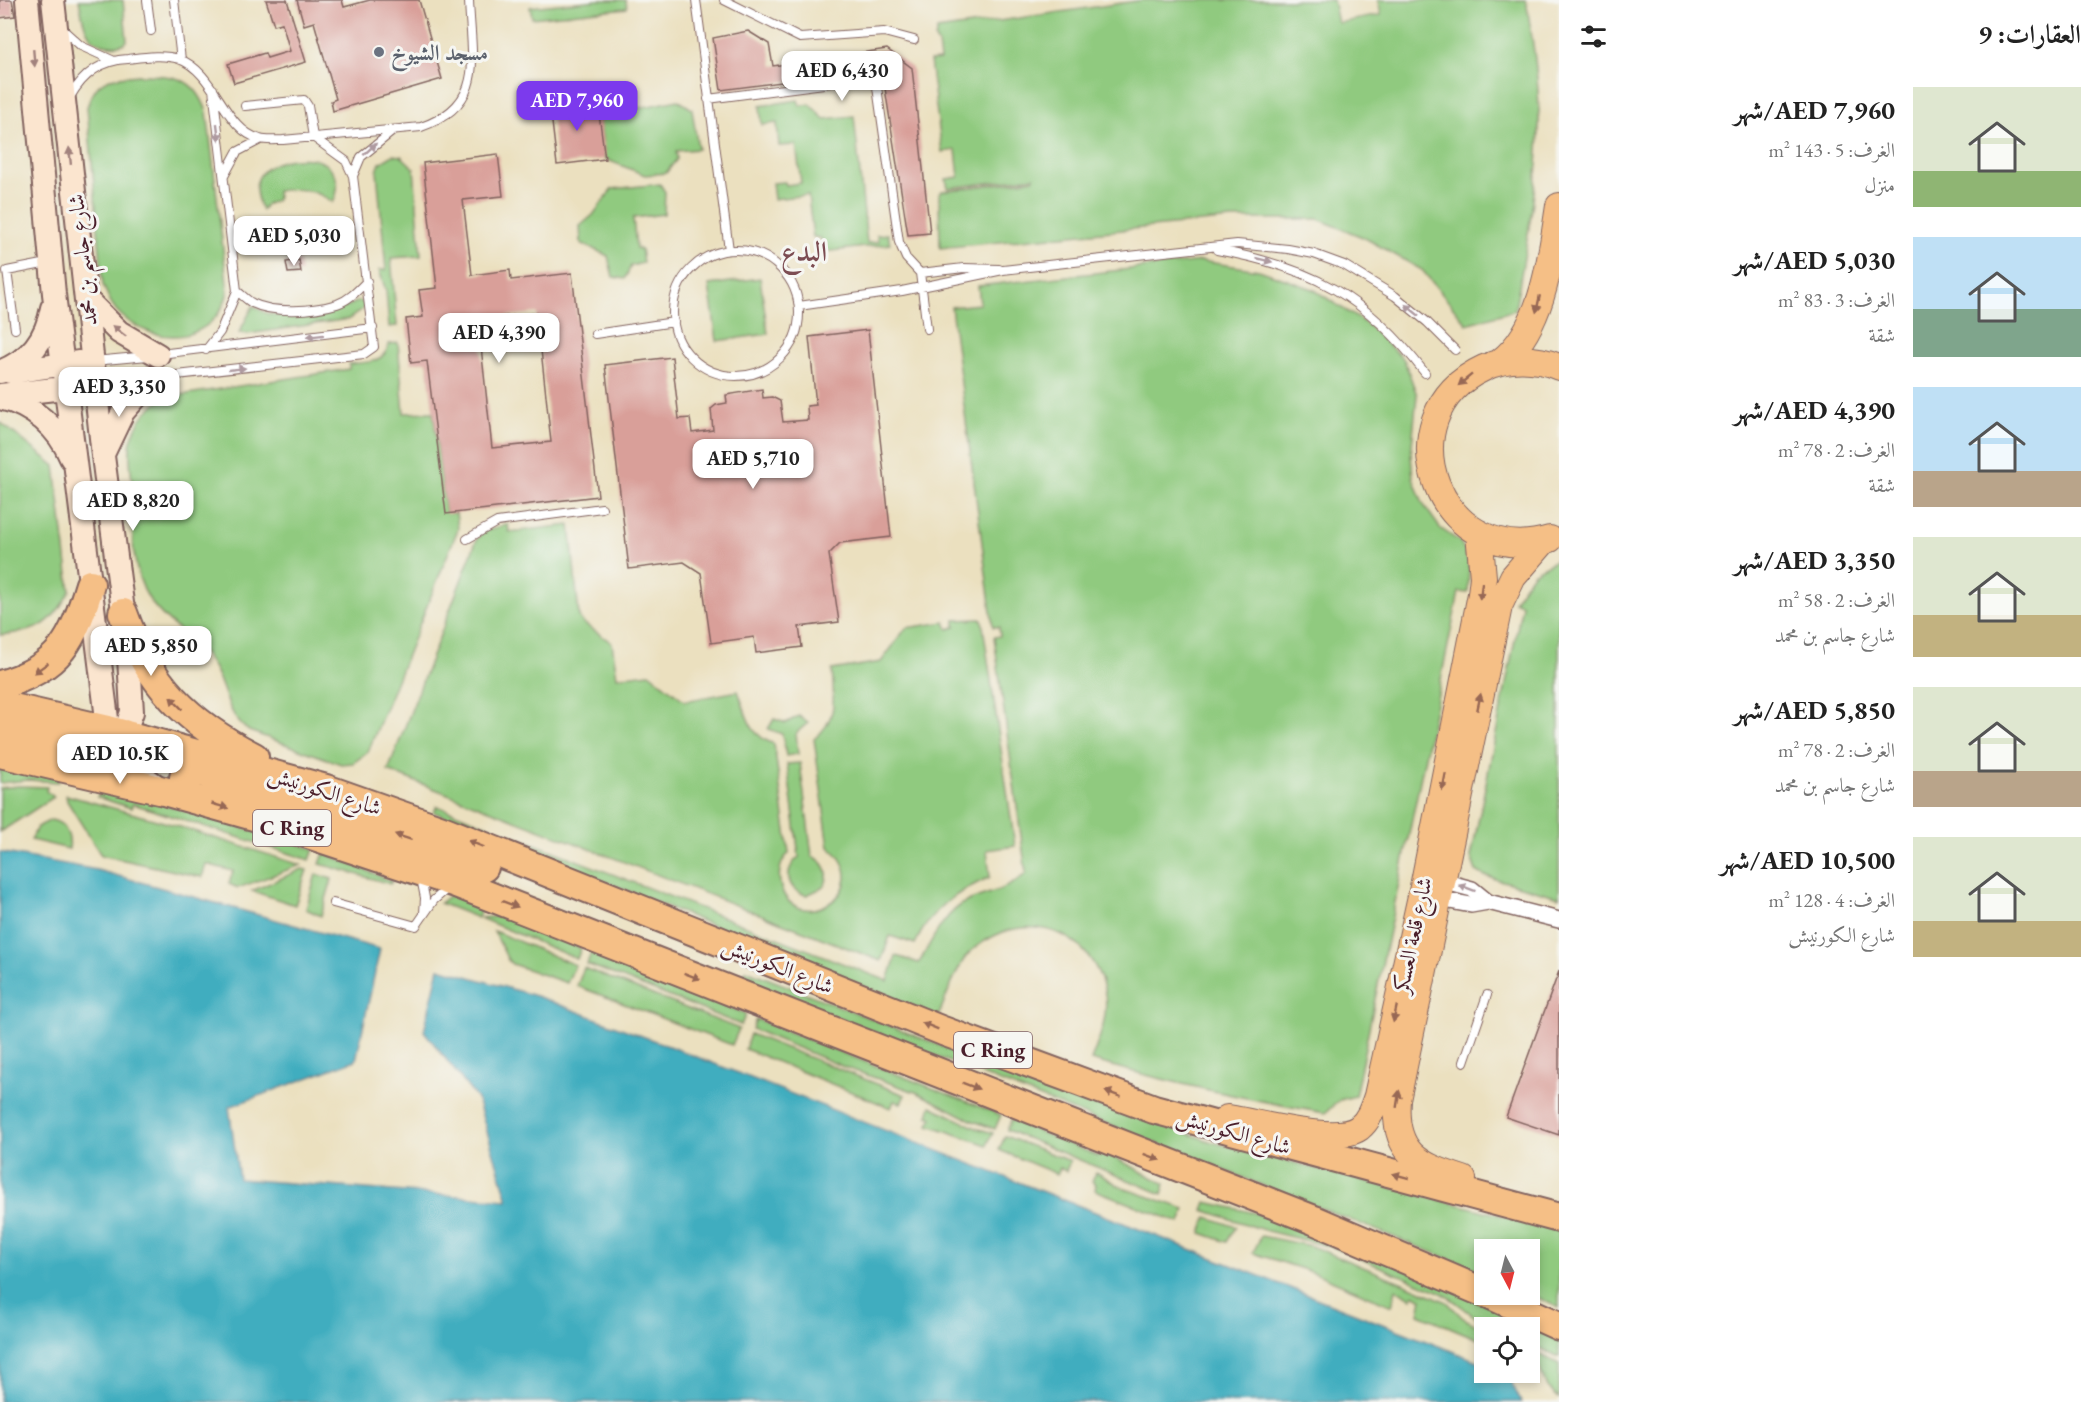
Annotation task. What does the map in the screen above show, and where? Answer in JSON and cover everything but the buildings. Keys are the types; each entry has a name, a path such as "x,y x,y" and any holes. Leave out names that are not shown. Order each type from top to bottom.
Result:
{"highway":[{"path":"0,686 40,670 61,651 78,623 90,584"},
{"path":"123,613 148,668 174,702 220,738 296,779"},
{"name":"شارع الكورنيش","path":"0,705 115,736 296,779 445,831 943,1031 1155,1109 1551,1216"},
{"path":"0,729 71,745 93,747 115,736"},
{"name":"شارع الكورنيش","path":"0,753 174,793 254,816 418,869 1314,1220 1474,1288"},
{"path":"174,793 188,773 201,772 405,838 628,923 676,924"},
{"name":"شارع الكورنيش","path":"1512,1305 1559,1326"}],"main road":[{"path":"1500,362 1518,346 1535,317 1559,206"},
{"path":"1551,538 1510,543 1479,533 1457,517 1440,495 1431,470 1430,443 1436,417 1451,392 1473,373 1500,362 1526,360 1559,368"},
{"name":"شارع قلعة العسكر","path":"1479,533 1483,577 1481,594 1436,889 1397,1100 1399,1134 1409,1153 1435,1171 1500,1191 1551,1216"},
{"name":"شارع قلعة العسكر","path":"1155,1109 1339,1135 1358,1129 1370,1115 1436,889 1499,606 1512,577 1551,538"}],"street":[{"name":"شارع جاسم بن محمد","path":"27,0 54,294 90,584 115,736"},
{"path":"40,0 57,23"},
{"name":"شارع جاسم بن محمد","path":"53,0 132,707 115,736"},
{"path":"0,373 23,360 40,343 54,294"},
{"path":"86,299 119,332 158,355"},
{"path":"0,373 93,361"},
{"path":"103,456 123,412 153,378"},
{"path":"0,397 96,385"},
{"path":"0,397 21,405 48,423 63,442 75,467"},
{"path":"115,736 124,762 174,793"},
{"path":"1436,889 1471,905 1488,902 1559,920"}],"lane":[{"path":"147,0 150,31"},
{"path":"174,0 181,60"},
{"path":"224,177 237,152 260,140 421,127 442,120 464,100 471,82 469,0"},
{"path":"696,0 729,250"},
{"path":"724,0 800,38 884,32 914,40"},
{"path":"57,23 81,46 112,60"},
{"path":"65,107 79,84 90,73 112,60 156,57 181,60 189,64 212,88 246,134 260,140"},
{"path":"708,99 862,79 872,81 877,87 899,242 906,258 920,273 927,329"},
{"path":"206,350 220,332 237,291 212,88"},
{"path":"96,385 364,354 374,347 353,176 346,161 313,137 308,106 304,100 245,106"},
{"path":"353,176 361,157 394,129"},
{"path":"799,306 1003,270 1237,244 1314,254 1344,265 1395,296 1427,322 1455,350"},
{"path":"1206,248 1272,262 1322,281 1375,317 1405,346 1425,373"},
{"path":"729,250 748,251 767,258 788,279 799,306 798,326 791,344 778,360 761,371 742,376 720,374 700,365 684,350 675,330 673,309 678,288 690,269 708,256 729,250"},
{"path":"15,329 6,271 52,263"},
{"path":"920,273 964,268 1003,270"},
{"path":"237,291 253,303 270,307 309,308 337,304 354,294 367,281"},
{"path":"595,334 674,322"},
{"path":"93,361 206,350 373,328"},
{"path":"467,539 497,522 603,508"},
{"path":"418,869 425,891 424,915"},
{"path":"333,903 413,926 421,923 438,896 456,883"},
{"path":"1464,1062 1487,995"}],"green space":[{"path":"79,0 123,0 127,41 114,46 94,40 86,29"},
{"path":"598,0 626,0 627,8 532,18 530,7"},
{"path":"1143,0 1333,0 1338,23 1381,15 1378,0 1526,0 1537,80 1539,128 1534,196 1515,310 1467,324 1422,270 1365,238 1318,219 1232,219 940,248 939,194 942,191 1034,179 1034,177 948,188 946,179 959,177 956,150 942,152 930,61 940,60 935,39 937,30"},
{"path":"139,75 172,77 189,84 202,100 207,112 228,292 221,309 211,322 199,330 184,335 168,336 152,333 137,326 116,309 103,285 87,107 100,84 120,77"},
{"path":"678,100 692,109 698,149 676,151 677,159 666,173 645,175 605,159 599,116"},
{"path":"798,100 800,106 810,104 824,119 854,116 867,243 878,242 877,235 888,234 890,244 824,252 821,238 813,237 808,195 774,199 772,183 785,182 786,185 801,183 796,145 779,146 777,123 762,125 760,106"},
{"path":"393,155 401,156 414,168 421,256 391,258 397,326 389,327 386,291 379,270 386,270 377,171 380,163"},
{"path":"314,159 332,170 335,176 337,188 333,202 307,190 277,191 277,200 267,204 262,210 256,185 260,175 267,168 287,160"},
{"path":"660,184 665,192 664,214 633,218 636,248 641,249 643,263 631,266 625,279 613,277 608,256 581,243 580,226 593,215 612,189"},
{"path":"1201,261 1259,270 1313,289 1368,325 1404,360 1417,395 1411,455 1413,478 1423,504 1440,528 1460,542 1469,567 1468,593 1459,592 1355,1096 1340,1100 1325,1113 1208,1090 1091,1060 1101,1034 1106,1007 1104,989 1098,971 1076,944 1046,929 1029,927 1011,930 994,936 975,948 965,958 957,972 938,1017 434,812 437,806 888,981 896,956 919,963 939,928 952,912 968,901 1006,887 1026,873 994,637 1000,636 999,627 993,627 951,307 980,304 978,286"},
{"path":"760,278 768,334 717,341 709,285"},
{"path":"359,301 365,303 364,308 349,319 248,334 239,333 253,306 268,313 291,316 328,312"},
{"path":"398,343 404,413 433,412 446,513 456,513 458,529 368,752 353,763 341,764 249,731 241,725 231,709 217,674 205,655 149,599 138,572 133,542 130,446 133,433 144,414 168,397 349,369 349,364 379,359 387,351 389,344"},
{"path":"0,422 55,466 70,591 56,613 42,625 34,629 0,635"},
{"path":"508,524 509,532 570,525 579,616 582,622 612,643 617,677 649,673 685,701 738,691 753,729 765,740 774,744 789,853 781,867 780,883 788,900 800,908 815,909 829,903 840,893 846,879 843,864 829,847 814,739 822,732 831,716 834,699 832,670 881,662 906,628 945,622 948,629 955,627 955,620 982,619 1015,846 987,850 990,877 955,896 937,911 915,944 890,936 881,961 388,771 477,539 483,532"},
{"path":"1559,558 1559,897 1485,876 1476,871 1471,857 1522,605 1514,601 1533,573"},
{"path":"799,716 808,723 796,733 798,754 786,756 782,734 768,729 774,719 786,723"},
{"path":"800,763 812,856 821,861 827,873 824,887 807,895 795,889 789,879 791,868 799,857 787,764"},
{"path":"0,765 59,778 58,782 28,780 0,783"},
{"path":"47,787 46,791 54,797 0,832 0,788"},
{"path":"103,788 314,849 310,860 133,804 131,808 97,797"},
{"path":"66,795 171,824 301,865 238,888 229,884 233,871 206,864 202,877 101,855 67,801"},
{"path":"51,820 56,821 66,830 69,849 31,840 37,827"},
{"path":"324,853 392,881 390,884 320,864"},
{"path":"302,869 307,870 295,905 252,891"},
{"path":"316,874 332,879 321,916 306,909"},
{"path":"451,894 483,903 478,918 440,903"},
{"path":"500,916 581,948 577,959 480,918"},
{"path":"494,931 575,965 567,983 512,964"},
{"path":"591,952 746,1014 741,1025 587,964"},
{"path":"584,968 739,1029 732,1045 577,986"},
{"path":"746,970 939,1045 1212,1142 1559,1230 1559,1308 1540,1299 1540,1239 1474,1239 1474,1269 742,980"},
{"path":"756,1019 1001,1115 995,1129 973,1121 918,1093 844,1067 752,1029"},
{"path":"750,1034 905,1095 901,1103 894,1101 891,1108 745,1049"},
{"path":"931,1106 976,1128 993,1133 987,1145 929,1125 932,1117 928,1115"},
{"path":"1011,1120 1098,1156 1100,1151 1106,1153 1165,1184 1162,1194 1007,1130"},
{"path":"1005,1136 1070,1161 1066,1171 1060,1168 1057,1174 999,1150"},
{"path":"1096,1172 1123,1188 1185,1209 1180,1223 1095,1190 1096,1185 1092,1181"},
{"path":"1206,1202 1255,1213 1359,1250 1474,1299 1474,1305 1488,1305 1517,1317 1476,1317 1438,1291 1332,1247 1267,1231 1203,1210"},
{"path":"1207,1217 1236,1227 1227,1242 1201,1233"},
{"path":"1261,1236 1311,1246 1447,1302 1463,1318 1474,1324 1474,1337 1419,1314 1422,1299 1413,1294 1411,1298 1396,1289 1392,1306 1315,1273 1253,1253"},
{"path":"1540,1329 1559,1337 1559,1357 1540,1348"},
{"path":"1540,1354 1559,1364 1559,1398 1547,1387 1540,1369"}],"water":[{"path":"0,852 97,870 380,949 356,1060 229,1107 239,1179 508,1200 477,1099 424,1031 439,968 539,997 1474,1360 1474,1383 1512,1383 1521,1402 0,1402"}],"place":[{"name":"مسجد الشيوخ","path":"379,52"}],"district":[{"name":"البدع","path":"804,251"}]}
